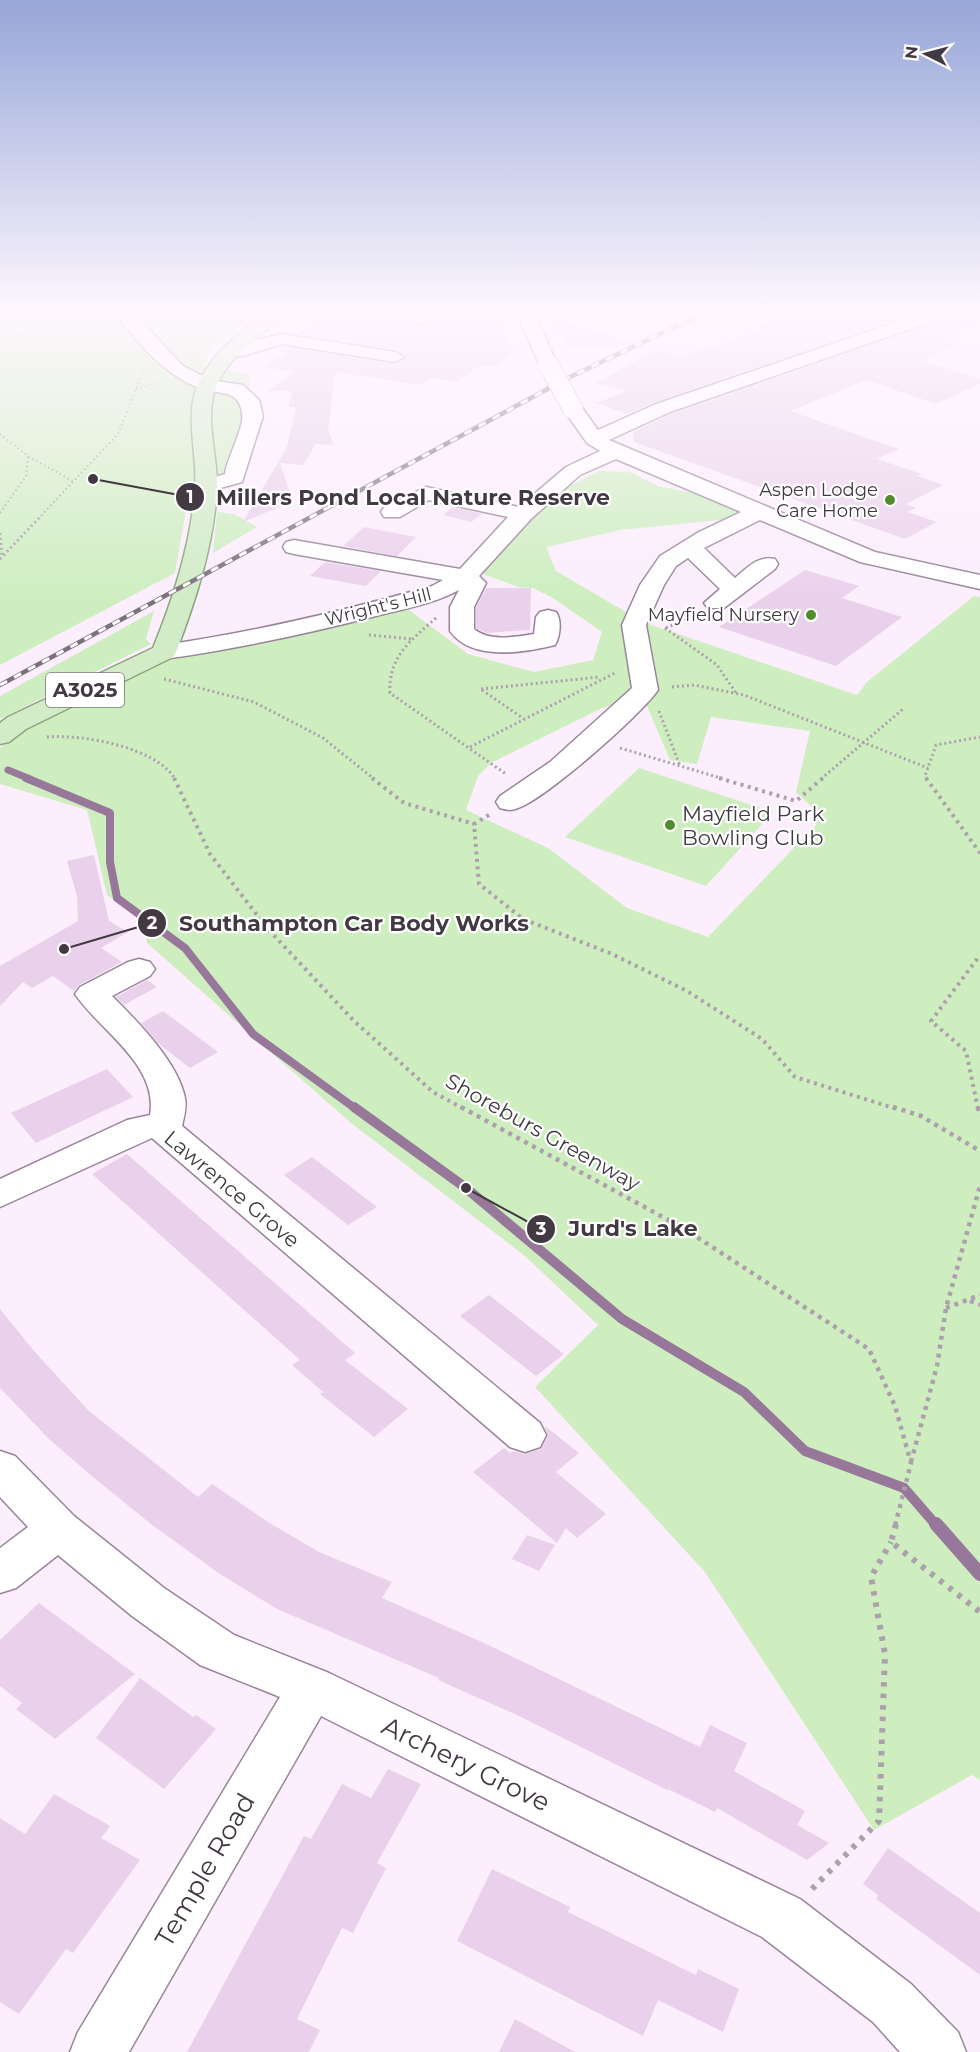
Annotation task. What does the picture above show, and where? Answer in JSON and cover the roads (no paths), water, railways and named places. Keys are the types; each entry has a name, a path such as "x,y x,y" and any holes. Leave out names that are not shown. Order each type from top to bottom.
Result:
{"main road":[{"path":"164,652 178,616 195,558 206,486 204,408"},
{"name":"A3025","path":"3,733 164,652"}],"street":[{"path":"206,486 235,478 237,462 253,416 251,408"},
{"path":"572,408 594,440 616,452 868,557 980,582"},
{"path":"573,471 594,440 664,408"},
{"name":"Wright's Hill","path":"164,652 261,635 440,591 465,577 523,514 573,471 616,452"},
{"path":"392,512 434,489 523,514"},
{"path":"510,802 581,750 649,693 634,625 652,585 668,561 760,512"},
{"path":"294,547 465,577 474,583 463,605 462,630 473,641 510,645 546,640 548,617"},
{"path":"691,547 709,568 725,596 767,564"},
{"path":"139,969 91,994 115,1016 156,1072 168,1098 164,1130"},
{"name":"Lawrence Grove","path":"0,1194 139,1128 153,1126 164,1130 525,1435"},
{"name":"Archery Grove","path":"0,1468 58,1529 148,1602 218,1650 312,1688 780,1918 892,2003 938,2052"},
{"path":"0,1574 58,1529"},
{"name":"Temple Road","path":"98,2052 312,1688"}],"waterway":[{"path":"8,770 30,779"},
{"path":"26,778 110,813 110,862 117,898 185,948 253,1034 356,1109"},
{"path":"354,1107 466,1188 622,1319 744,1392 805,1451 904,1488 937,1526"},
{"path":"936,1524 980,1574"}],"railway":[{"path":"0,685 513,408"}],"place":[{"name":"Millers Pond Local Nature Reserve","path":"93,479"},
{"name":"Aspen Lodge Care Home","path":"890,500"},
{"name":"Mayfield Nursery","path":"811,615"},
{"name":"Mayfield Park Bowling Club","path":"670,825"},
{"name":"Southampton Car Body Works","path":"64,949"},
{"name":"Jurd's Lake","path":"466,1188"}]}
